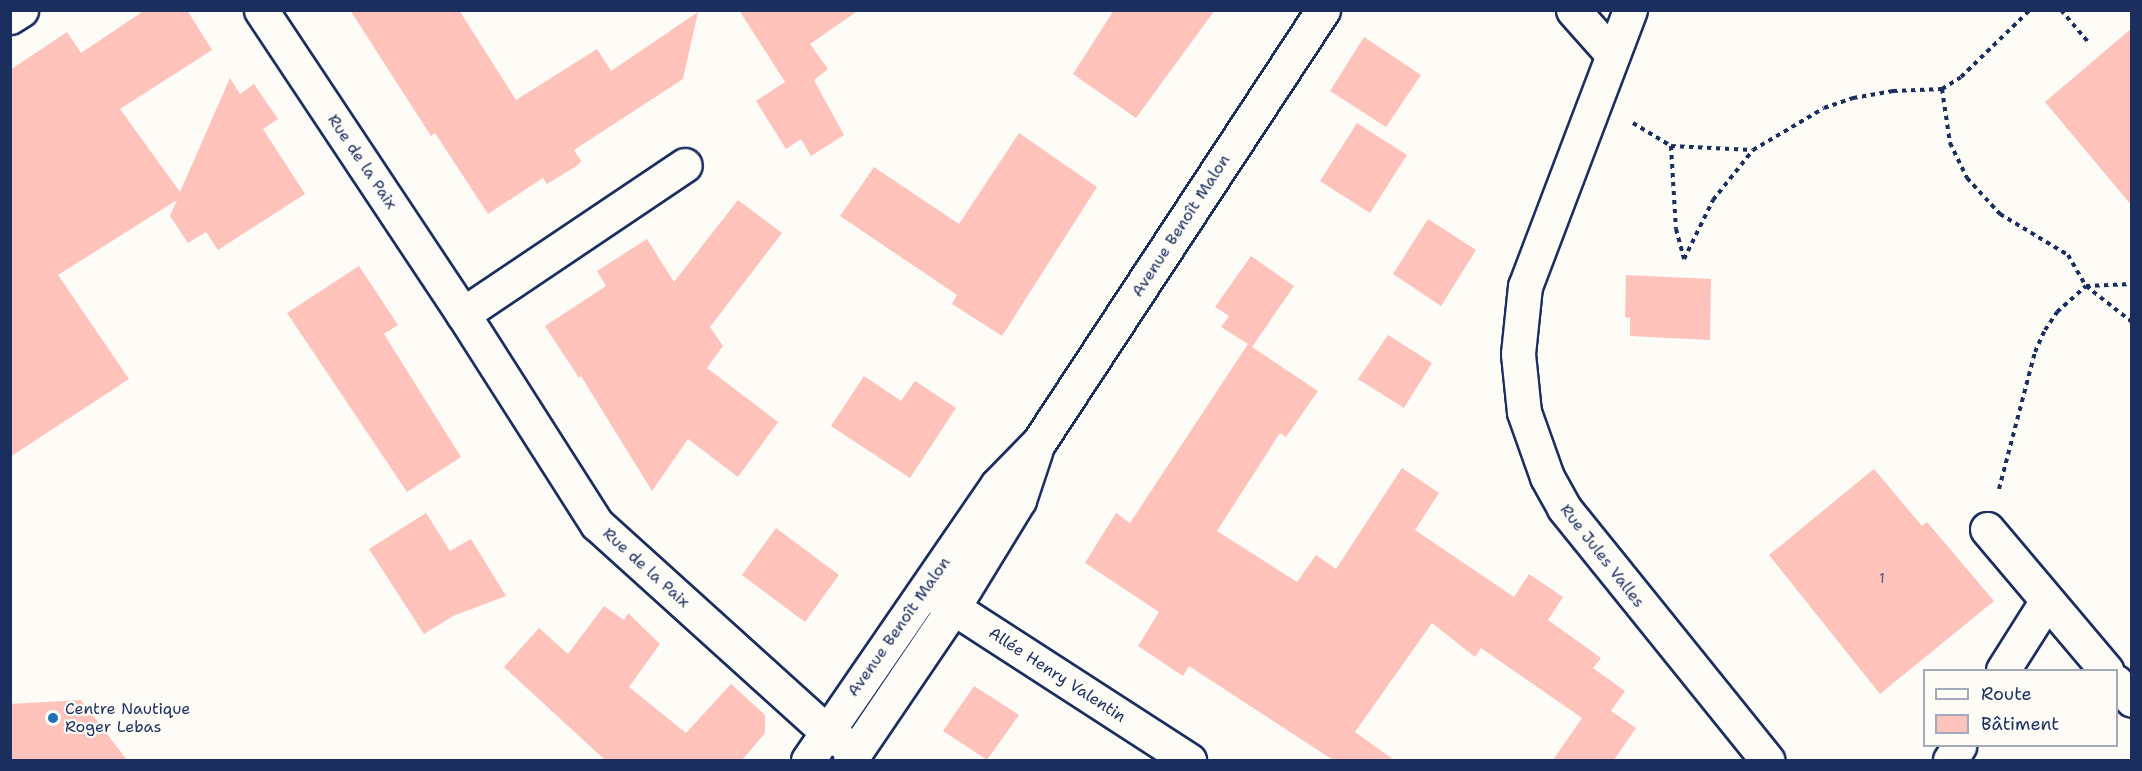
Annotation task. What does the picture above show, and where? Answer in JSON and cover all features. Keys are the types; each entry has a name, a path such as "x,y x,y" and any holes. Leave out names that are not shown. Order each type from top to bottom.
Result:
{"street":[{"path":"10,18 21,10"},
{"name":"Rue de la Paix","path":"261,10 463,314 597,524 853,756"},
{"name":"Avenue Benoît Malon","path":"808,760 997,485 1039,442 1323,10"},
{"path":"1573,10 1611,53"},
{"name":"Rue Jules Valles","path":"1630,10 1611,53 1594,106 1526,286 1518,354 1524,412 1547,477 1564,508 1767,760"},
{"path":"463,314 685,165"},
{"name":"Avenue Benoît Malon","path":"853,756 953,608 1019,500 1039,442"},
{"path":"1987,529 2046,602 2105,669"},
{"name":"Allée Henry Valentin","path":"925,590 1189,760"},
{"path":"2003,669 2046,602"},
{"path":"2118,684 2132,699"},
{"path":"1950,760 1958,747"}],"path":[{"path":"1671,146 1676,229 1684,259 1713,200 1753,150 1824,108 1853,98 1893,91 1942,89 1961,77 2030,10"},
{"path":"2061,10 2088,42"},
{"path":"1942,89 1950,143 1967,178 2000,214 2068,255 2086,286 2132,322"},
{"path":"1594,106 1671,146 1753,150"},
{"path":"1987,529 2035,352 2057,312 2086,286 2132,285"}],"building":[{"path":"145,10 187,10 212,50 120,109 180,192 230,78 240,94 254,84 278,119 263,129 305,194 218,250 206,232 188,243 170,216 177,200 58,275 129,379 10,457 10,70 67,32 81,53"},
{"path":"350,10 459,10 516,100 597,49 611,71 698,12 683,79 574,150 581,161 578,165 547,184 543,178 488,214 435,133 431,136"},
{"path":"739,10 859,10 810,44 828,69 814,80 844,135 811,156 801,139 786,149 756,101 785,82"},
{"path":"1114,10 1215,10 1136,118 1073,74"},
{"path":"2132,28 2132,206 2045,102"},
{"path":"1364,37 1421,75 1386,127 1330,91"},
{"path":"1357,123 1407,155 1370,213 1320,181"},
{"path":"1019,133 1097,187 1002,336 952,304 957,295 840,216 874,167 959,224"},
{"path":"738,200 782,233 710,327 723,346 707,368 778,422 738,477 688,439 652,491 581,376 579,378 545,326 606,286 597,271 647,239 674,282"},
{"path":"1428,219 1476,250 1441,306 1393,274"},
{"path":"1251,256 1294,286 1252,347 1318,391 1286,437 1280,433 1217,531 1297,582 1316,555 1336,569 1402,468 1439,493 1415,530 1514,597 1529,574 1563,597 1548,620 1601,658 1593,668 1625,691 1611,711 1636,728 1614,760 1553,760 1582,718 1481,648 1475,657 1432,623 1355,732 1394,760 1333,760 1189,666 1183,676 1138,646 1159,612 1085,563 1116,513 1130,523 1248,344 1221,327 1229,316 1215,307"},
{"path":"359,266 398,325 384,334 461,457 407,492 287,313"},
{"path":"1626,275 1711,279 1710,340 1630,336 1630,318 1625,317"},
{"path":"1388,335 1432,363 1404,408 1358,379"},
{"path":"864,376 901,401 915,381 956,408 910,478 831,426"},
{"path":"1874,469 1922,526 1927,522 1994,601 1880,694 1769,555"},
{"path":"426,513 450,551 471,539 506,596 453,616 424,634 369,549"},
{"path":"776,528 839,575 805,622 742,575"},
{"path":"604,606 624,620 628,613 660,644 629,687 686,733 731,684 765,715 765,733 742,760 605,760 504,667 539,628 568,654"},
{"path":"974,686 1019,715 987,760 943,731"},
{"name":"Centre Nautique Roger Lebas","path":"81,700 127,760 10,760 10,704"}],"place":[{"name":"Centre Nautique Roger Lebas","path":"53,718"}]}
